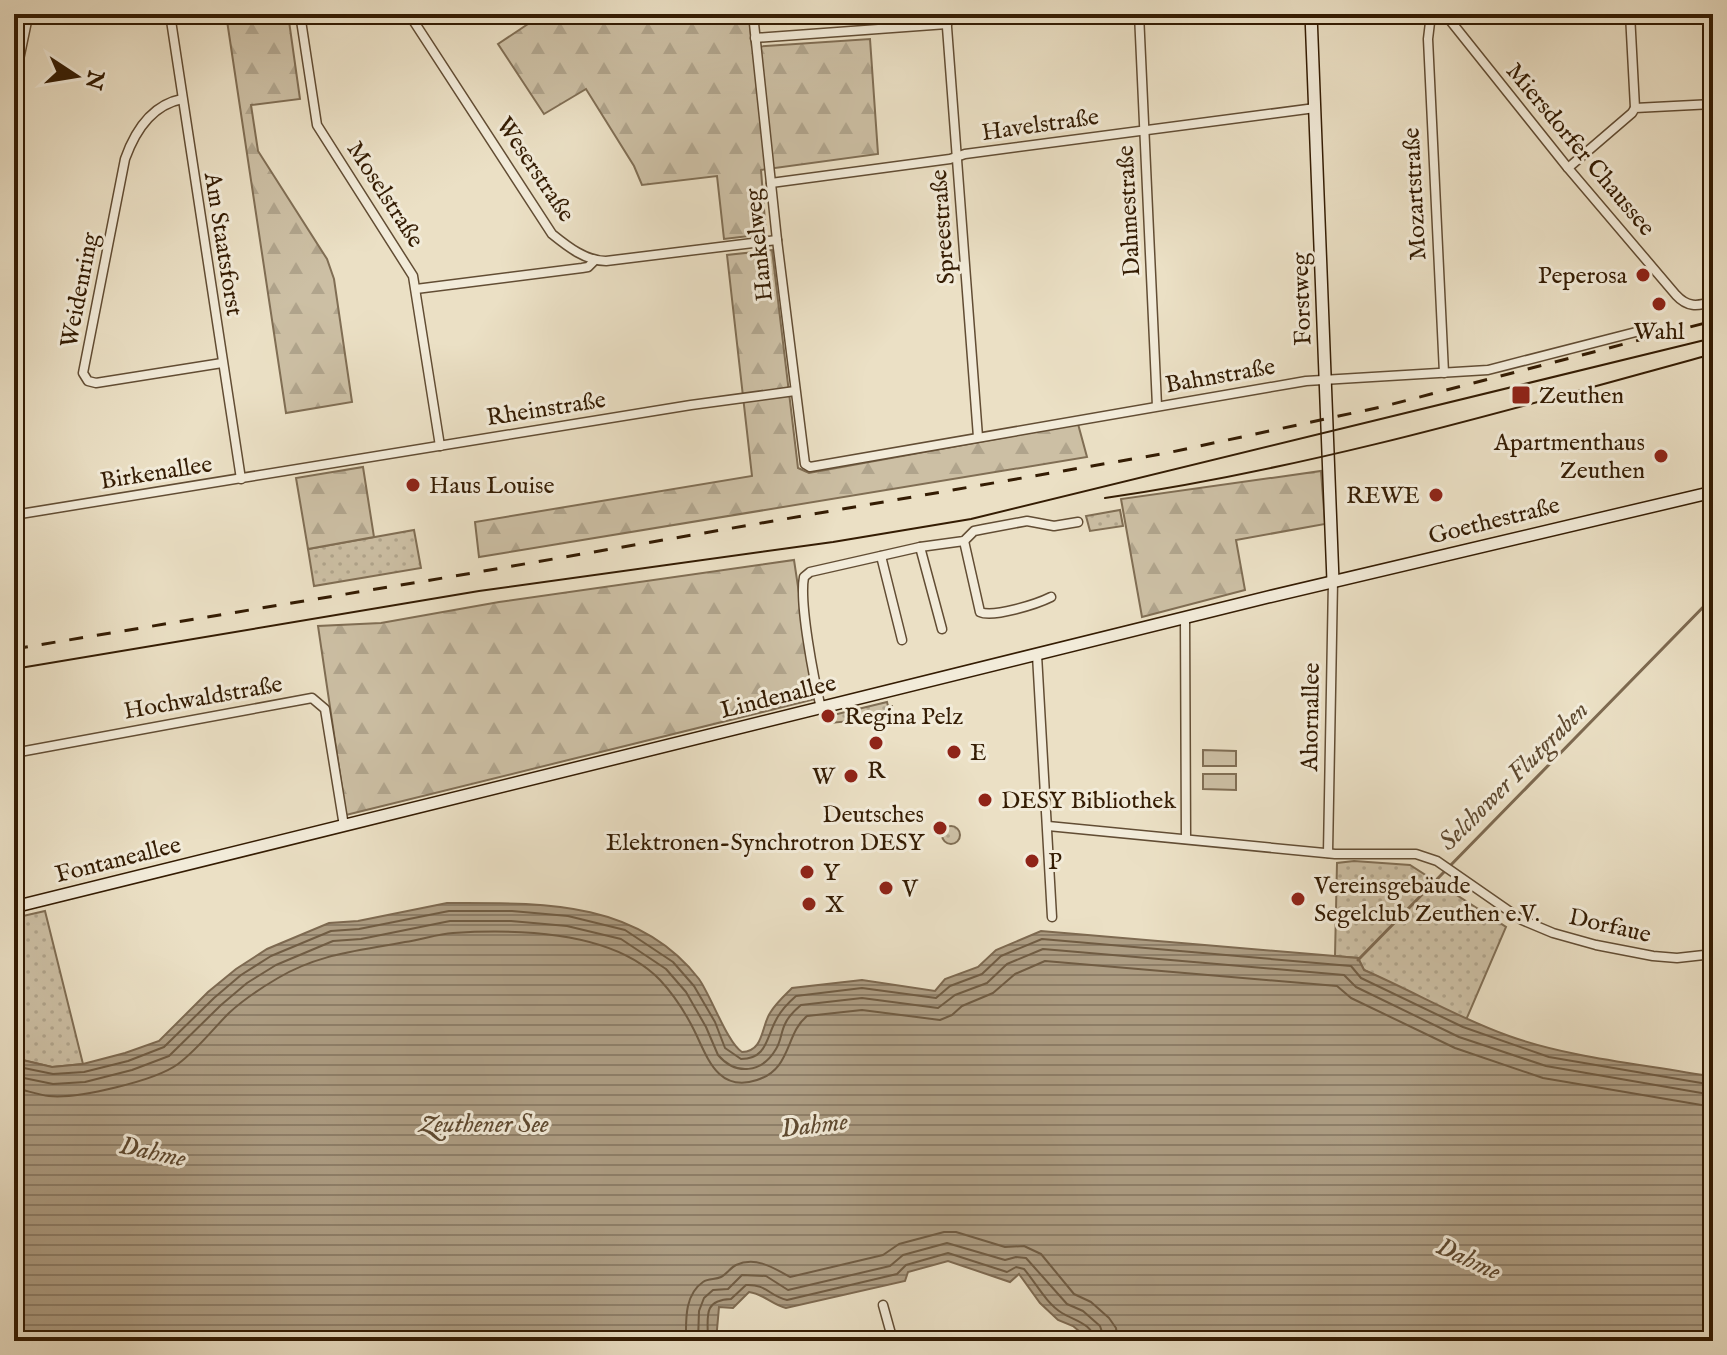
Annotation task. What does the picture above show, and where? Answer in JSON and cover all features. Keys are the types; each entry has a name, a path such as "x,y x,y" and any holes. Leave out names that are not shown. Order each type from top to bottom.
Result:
{"main road":[{"name":"Forstweg","path":"1311,14 1333,581"},
{"name":"Goethestraße","path":"1333,581 1713,492"},
{"name":"Lindenallee","path":"232,854 1333,581"},
{"name":"Fontaneallee","path":"14,907 232,854"}],"street":[{"path":"14,81 28,14"},
{"name":"Am Staatsforst","path":"170,14 241,479"},
{"name":"Moselstraße","path":"300,14 317,125 406,261 416,289 440,446"},
{"name":"Weserstraße","path":"409,14 552,234 594,261"},
{"name":"Hankelweg","path":"753,14 795,391 805,464 810,467"},
{"name":"Dahmestraße","path":"1139,14 1157,406"},
{"name":"Mozartstraße","path":"1431,14 1427,32 1436,261 1444,373"},
{"name":"Miersdorfer Chaussee","path":"1445,14 1568,168 1684,304 1690,306 1713,301"},
{"path":"1568,168 1635,108 1630,14"},
{"path":"755,38 947,19"},
{"name":"Spreestraße","path":"947,19 978,437"},
{"name":"Weidenring","path":"182,99 164,105 154,113 131,140 83,373 88,381 96,383 222,363"},
{"path":"1635,108 1713,104"},
{"name":"Havelstraße","path":"771,183 1315,108"},
{"path":"416,289 582,268 594,261 777,240"},
{"name":"Bahnstraße","path":"810,467 1306,381 1497,368 1636,332"},
{"name":"Rheinstraße","path":"304,468 795,391"},
{"name":"Birkenallee","path":"14,515 304,468"},
{"path":"821,708 802,585 804,577 810,572 920,547 964,541 974,531 1027,521 1054,526 1078,522"},
{"path":"964,541 980,612 985,615 996,613 1051,597"},
{"path":"920,547 942,629"},
{"path":"881,556 902,640"},
{"name":"Ahornallee","path":"1328,853 1333,581"},
{"path":"1185,618 1186,839"},
{"path":"1037,655 1040,664 1052,917"},
{"name":"Hochwaldstraße","path":"14,753 312,698 325,709 344,826"},
{"name":"Dorfaue","path":"1048,826 1328,853 1416,854 1437,861 1522,920 1553,933 1653,956 1677,958 1713,954"},
{"path":"883,1305 893,1341"}],"green space":[{"path":"226,14 288,14 300,99 251,105 258,151 327,259 334,279 352,402 286,413"},
{"path":"543,14 749,14 752,47 870,39 878,154 761,170 766,234 724,239 717,176 642,185 634,166 586,89 544,114 498,44"},
{"path":"772,250 798,468 809,473 1078,424 1087,457 479,557 475,522 752,476 727,255"},
{"path":"363,467 374,537 308,549 296,478"},
{"path":"1321,471 1325,524 1236,540 1245,590 1142,617 1121,499"},
{"path":"1120,510 1123,526 1090,531 1086,516"},
{"path":"414,530 421,568 314,586 308,549"},
{"path":"794,560 815,699 346,815 318,626 381,623 499,602"},
{"path":"887,702 888,706 892,706 892,714 882,718 830,723 829,716"},
{"path":"1203,750 1236,751 1236,766 1203,766"},
{"path":"1203,774 1236,774 1236,790 1203,789"},
{"path":"947,826 955,826 960,835 958,842 947,844 942,839 942,831"},
{"path":"1354,861 1410,865 1506,927 1466,1020 1364,970 1358,958 1335,956 1337,863"},
{"path":"45,911 83,1064 52,1067 14,1058 14,918"}],"water":[{"name":"Zeuthener See","path":"447,903 551,906 616,920 646,933 674,953 699,979 731,1040 742,1052 749,1051 758,1043 770,1013 792,988 862,980 935,991 945,979 978,967 996,950 1041,931 1358,958 1364,970 1509,1036 1584,1056 1713,1077 1713,1341 1091,1341 1073,1326 1058,1320 1040,1303 1019,1274 1010,1282 948,1261 908,1272 905,1281 786,1308 749,1292 733,1308 719,1307 716,1341 14,1341 14,1058 52,1067 83,1064 159,1041 208,992 267,949 329,923 358,921"}],"waterway":[{"name":"Selchower Flutgraben","path":"1358,960 1713,597"}],"tram line":[{"path":"14,669 479,591 833,542 971,519 1713,338"},
{"path":"1105,498 1259,471 1335,454 1713,354"}],"railway":[{"path":"14,649 1167,453 1381,407 1713,321"}],"place":[{"name":"Peperosa","path":"1643,275"},
{"name":"Wahl","path":"1659,304"},
{"name":"Zeuthen","path":"1521,395"},
{"name":"Apartmenthaus Zeuthen","path":"1661,456"},
{"name":"Haus Louise","path":"413,485"},
{"name":"REWE","path":"1436,495"},
{"name":"Regina Pelz","path":"828,716"},
{"name":"R","path":"876,743"},
{"name":"E","path":"954,752"},
{"name":"W","path":"851,776"},
{"name":"DESY Bibliothek","path":"985,800"},
{"name":"Deutsches Elektronen-Synchrotron DESY","path":"940,828"},
{"name":"P","path":"1032,861"},
{"name":"Y","path":"807,872"},
{"name":"V","path":"886,888"},
{"name":"Vereinsgebäude Segelclub Zeuthen e.V.","path":"1298,899"},
{"name":"X","path":"809,904"}],"water label":[{"name":"Dahme","path":"814,1124"},
{"name":"Dahme","path":"153,1151"},
{"name":"Dahme","path":"1469,1258"}]}
